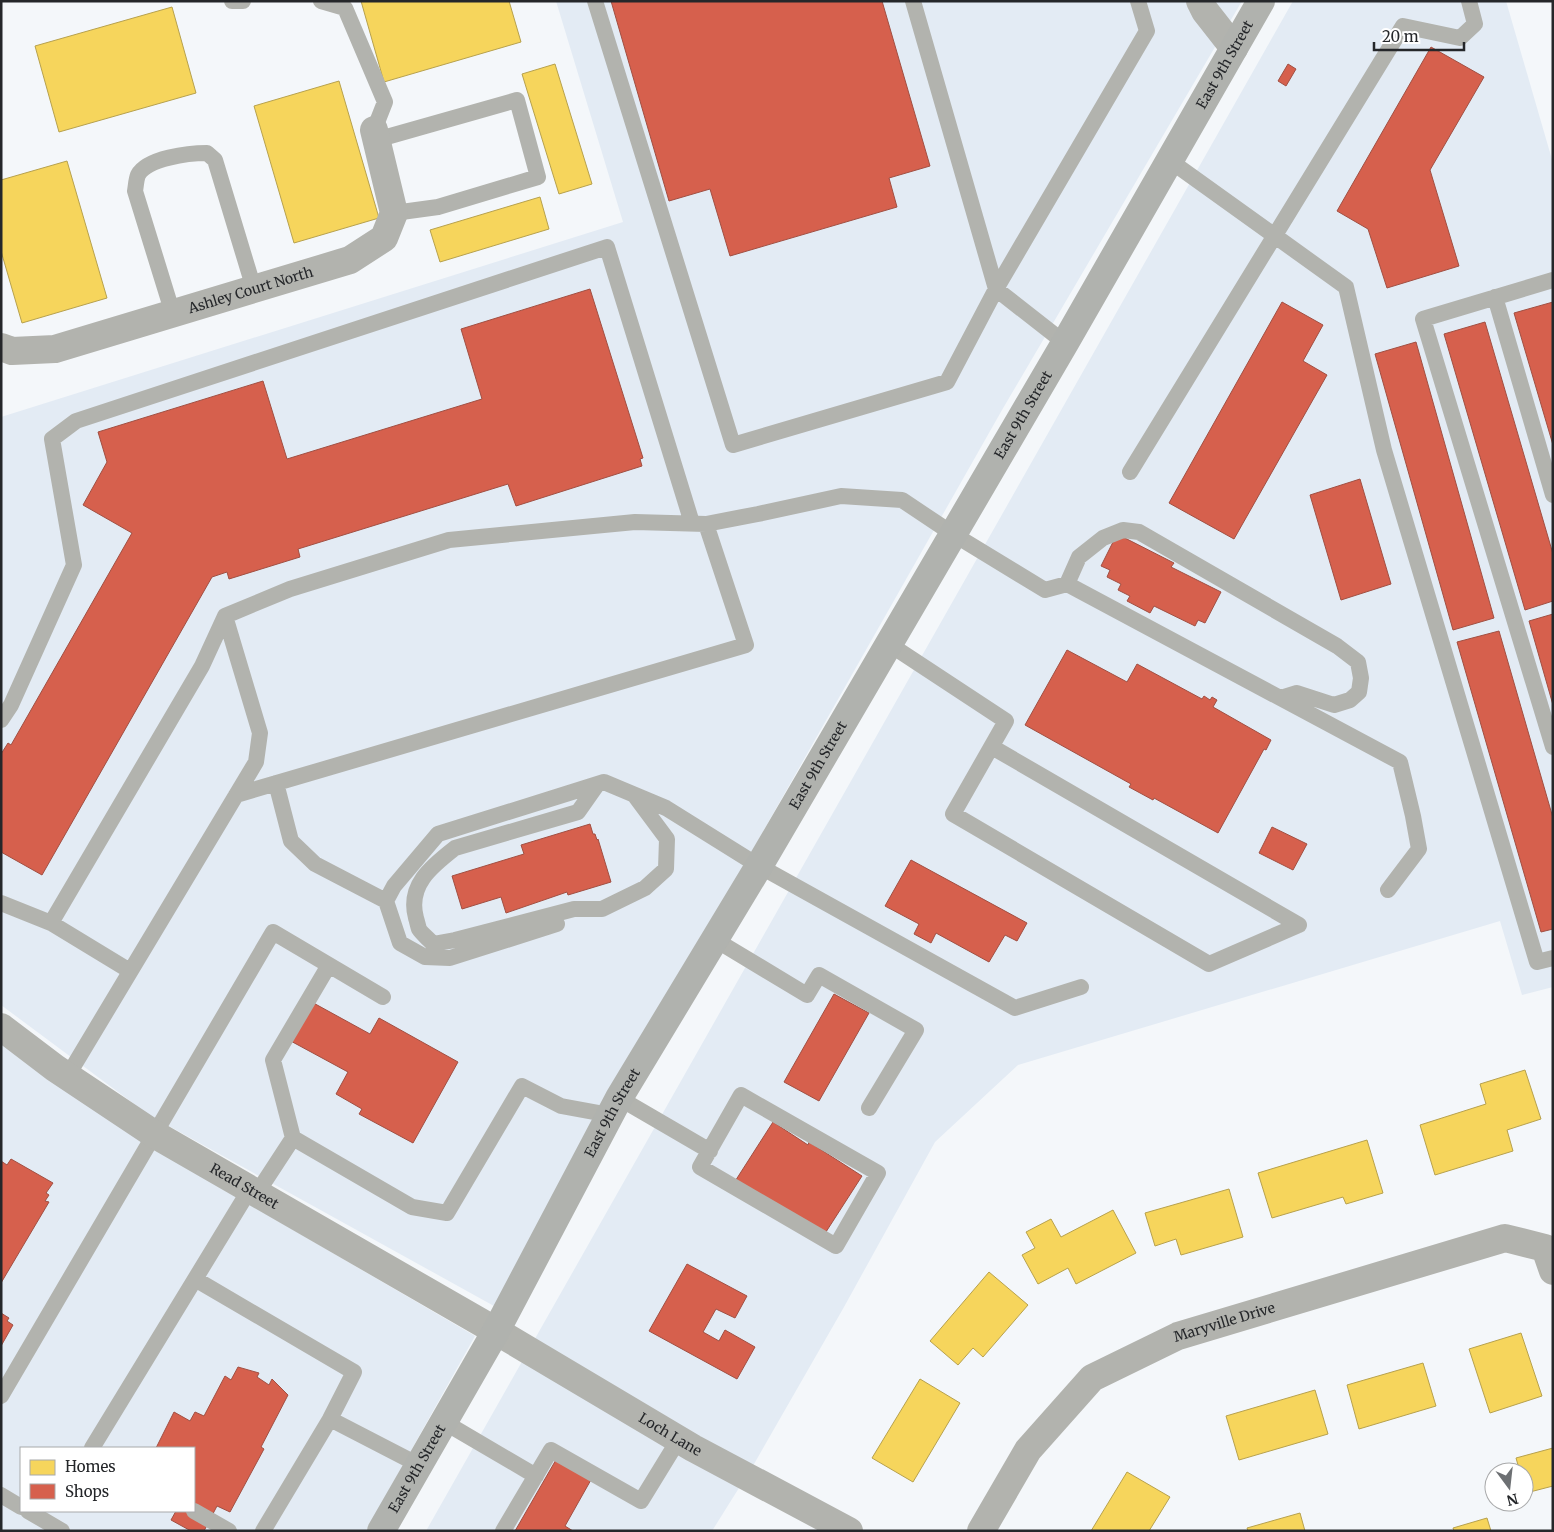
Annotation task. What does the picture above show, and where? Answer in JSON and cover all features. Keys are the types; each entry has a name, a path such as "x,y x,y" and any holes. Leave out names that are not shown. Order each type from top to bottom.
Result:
{"main road":[{"name":"East 9th Street","path":"381,1531 496,1331 615,1107 759,866 1065,344 1261,1"}],"street":[{"path":"1200,1 1205,11 1234,48"},
{"path":"375,135 394,213"},
{"name":"Ashley Court North","path":"1,347 12,351 55,349 350,260 384,238 394,213"},
{"name":"Read Street","path":"1,1026 67,1077 154,1134 496,1331"},
{"name":"Maryville Drive","path":"981,1531 1028,1450 1092,1378 1178,1336 1505,1238 1549,1259"},
{"name":"Loch Lane","path":"496,1331 679,1439 849,1531"}],"lane":[{"path":"232,1 243,1"},
{"path":"320,1 345,8 385,102 375,135"},
{"path":"595,1 733,445 947,382 996,289 1147,30 1138,1"},
{"path":"913,1 996,289 1065,344"},
{"path":"1130,472 1403,26 1460,38 1475,24 1469,1"},
{"path":"375,135 517,100 538,177 438,207 394,213"},
{"path":"173,314 135,191 137,176 146,165 188,153 207,153 215,160 254,289"},
{"path":"1170,160 1346,287 1384,450 1538,962 1553,958"},
{"path":"1,720 11,705 74,565 52,439 76,421 607,247 699,523 746,645 236,795"},
{"path":"1553,280 1423,319 1553,747"},
{"path":"1495,297 1553,495"},
{"path":"51,923 202,666 225,616 290,589 449,540 635,522 699,523 758,514 841,496 902,500 953,534 1045,590 1067,584 1400,762 1419,849 1388,890"},
{"path":"1067,584 1079,556 1103,538 1123,530 1139,532 1338,646 1358,662 1361,678 1359,692 1350,700 1334,705 1297,693 1281,698"},
{"path":"67,1077 256,762 260,733 225,616"},
{"path":"889,644 1006,721 953,814 1209,964 1299,925 992,747"},
{"path":"386,901 394,886 438,834 604,782 666,808 759,866 1015,1008 1081,987"},
{"path":"276,783 291,841 315,864 386,901 400,943 425,957 450,958 602,910 646,888 666,869 667,839 634,795"},
{"path":"597,785 578,812 455,848 424,876 415,891 414,911 419,930 433,944 574,909 602,910"},
{"path":"1,904 51,923 130,971"},
{"path":"1,1396 273,932 383,997"},
{"path":"714,939 807,995 819,976 916,1030 869,1108"},
{"path":"329,965 273,1060 293,1138 412,1207 447,1213 522,1086 561,1106 615,1107 710,1150"},
{"path":"741,1095 878,1173 836,1246 700,1168 710,1150 741,1095"},
{"path":"93,1447 195,1279 254,1191 293,1138"},
{"path":"195,1279 354,1372 330,1419 263,1531"},
{"path":"330,1419 419,1466"},
{"path":"444,1422 536,1476"},
{"path":"504,1531 551,1450 641,1501 679,1439"},
{"path":"1,1495 20,1506"},
{"path":"30,1512 62,1531"},
{"path":"195,1512 229,1531"}],"shaded area":[{"path":"556,1 1242,1 1002,410 494,1306 149,1115 1,1005 1,417 623,222"},
{"path":"1293,1 1506,1 1553,163 1553,987 1522,995 1500,921 1018,1065 935,1142 844,1307 754,1464 712,1531 426,1531"},
{"path":"1,1044 182,1165 475,1336 366,1531 1,1531"}],"building: Homes":[{"path":"361,1 509,1 521,42 384,82"},
{"path":"172,7 196,93 59,132 35,46"},
{"path":"555,64 592,184 559,194 522,74"},
{"path":"339,81 379,218 294,243 254,106"},
{"path":"67,161 107,298 22,323 1,251 1,180"},
{"path":"540,197 549,229 440,262 430,230"},
{"path":"1525,1070 1541,1119 1507,1130 1513,1151 1435,1175 1420,1125 1486,1104 1480,1084"},
{"path":"1367,1140 1383,1193 1346,1204 1343,1197 1272,1218 1258,1173"},
{"path":"1229,1189 1243,1237 1181,1255 1176,1239 1155,1246 1145,1213"},
{"path":"1113,1210 1136,1253 1076,1284 1068,1268 1038,1284 1022,1255 1035,1248 1026,1232 1051,1219 1061,1237"},
{"path":"989,1272 1028,1305 983,1357 973,1348 958,1365 930,1341"},
{"path":"1521,1333 1542,1396 1490,1413 1469,1349"},
{"path":"1423,1363 1436,1406 1359,1429 1347,1385"},
{"path":"920,1379 960,1403 913,1482 872,1458"},
{"path":"1315,1390 1328,1434 1239,1460 1226,1416"},
{"path":"1553,1448 1553,1486 1534,1491 1534,1462 1517,1462 1516,1458"},
{"path":"1127,1472 1170,1497 1149,1531 1091,1531"},
{"path":"1300,1513 1305,1531 1248,1531 1247,1528"},
{"path":"1487,1518 1491,1531 1454,1531 1453,1528"}],"building: Shops":[{"path":"611,1 882,1 930,166 889,178 897,207 730,256 710,189 669,201"},
{"path":"1431,47 1484,77 1430,170 1459,266 1387,288 1368,229 1337,211"},
{"path":"1288,64 1296,69 1286,86 1278,81"},
{"path":"590,289 643,458 640,459 642,466 516,506 508,484 298,549 300,557 229,579 227,572 212,577 42,875 1,852 1,754 8,743 11,745 132,533 83,505 107,462 98,432 263,381 287,459 482,399 461,329"},
{"path":"1282,302 1323,325 1303,361 1327,375 1234,539 1169,503"},
{"path":"1553,302 1553,445 1514,313"},
{"path":"1485,322 1553,554 1553,601 1525,610 1444,334"},
{"path":"1416,342 1494,618 1453,630 1375,354"},
{"path":"1360,479 1391,584 1341,600 1310,495"},
{"path":"1117,534 1174,563 1171,567 1221,592 1205,623 1198,620 1195,626 1154,606 1150,613 1127,601 1130,596 1118,590 1121,584 1107,577 1110,570 1101,566"},
{"path":"1553,614 1553,705 1529,621"},
{"path":"1499,631 1553,818 1553,929 1541,932 1457,642"},
{"path":"1067,650 1127,682 1137,664 1202,699 1204,696 1210,700 1212,697 1217,700 1213,707 1271,740 1266,750 1264,749 1218,833 1154,798 1153,800 1129,787 1131,784 1025,725"},
{"path":"590,824 593,834 598,839 611,882 568,895 567,892 506,913 501,897 462,909 452,876 524,854 521,845"},
{"path":"1272,827 1307,844 1293,870 1259,853"},
{"path":"911,860 1027,923 1017,941 1005,935 989,962 936,933 931,943 914,934 919,924 885,906"},
{"path":"834,994 869,1013 819,1101 784,1082"},
{"path":"308,1000 370,1034 379,1018 458,1062 413,1143 359,1114 362,1109 336,1094 348,1072 287,1039"},
{"path":"773,1122 808,1145 809,1142 862,1176 824,1235 732,1186"},
{"path":"11,1159 53,1183 46,1193 49,1195 45,1201 49,1202 1,1283 1,1161 7,1165"},
{"path":"687,1264 747,1296 735,1318 716,1309 703,1332 719,1341 725,1330 755,1347 737,1379 649,1331"},
{"path":"1,1313 9,1318 7,1321 13,1325 1,1346"},
{"path":"238,1367 259,1373 257,1377 269,1385 272,1379 288,1395 261,1447 264,1449 230,1512 217,1506 204,1531 191,1531 171,1520 175,1512 195,1512 195,1447 156,1447 174,1412 190,1421 195,1412 204,1416 225,1376 231,1380"},
{"path":"557,1458 592,1478 565,1526 573,1531 515,1531"}]}
